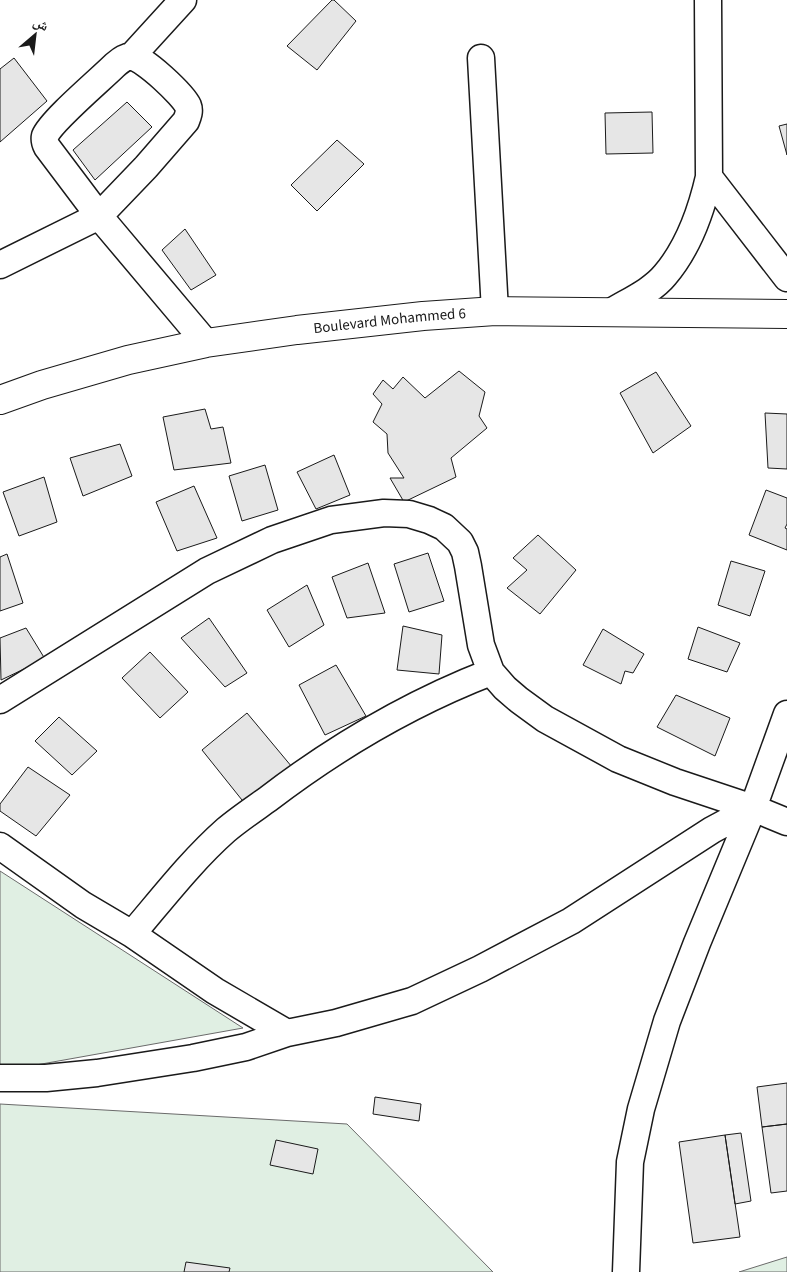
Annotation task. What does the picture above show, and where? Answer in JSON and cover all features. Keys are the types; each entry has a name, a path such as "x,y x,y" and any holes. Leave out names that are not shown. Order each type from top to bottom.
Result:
{"main road":[{"name":"Boulevard Mohammed 6","path":"0,400 42,385 128,360 206,343 414,316 495,311 787,314"}],"street":[{"path":"183,0 131,57 115,65 54,124 44,139 47,147 99,216 206,343"},
{"path":"611,312 652,286 664,276 692,233 703,203 708,177 708,0"},
{"path":"0,265 99,216 181,128 188,116 188,107 183,99 144,62 131,57"},
{"path":"481,58 495,311"},
{"path":"708,177 787,278"},
{"path":"0,700 207,571 272,540 331,520 384,513 409,514 444,527 460,542 466,559 481,645 491,672 519,700 545,719 603,752 675,782 753,808 787,822"},
{"path":"132,934 191,866 226,830 308,768 412,707 454,686 491,672"},
{"path":"626,1272 630,1162 641,1109 670,1013 753,808 787,714"},
{"path":"0,1078 46,1078 147,1066 246,1047 287,1033 336,1023 412,1001 480,969 570,921 712,830 753,808"},
{"path":"0,846 83,905 132,934 215,991 287,1033"}],"green space":[{"path":"0,871 243,1028 8,1070 0,1069"},
{"path":"0,1104 347,1124 493,1272 0,1272"},
{"path":"787,1257 787,1272 739,1272"}],"building":[{"path":"332,0 356,21 317,70 287,46"},
{"path":"14,58 47,101 0,142 0,69"},
{"path":"127,102 152,127 95,180 73,150"},
{"path":"652,112 653,153 606,154 605,113"},
{"path":"787,124 787,155 779,126"},
{"path":"337,140 364,164 317,211 291,185"},
{"path":"185,229 216,275 191,290 162,250"},
{"path":"459,371 485,392 479,416 487,428 451,458 456,477 404,502 390,478 404,478 388,453 387,434 373,422 382,404 373,394 383,380 393,389 403,377 425,398"},
{"path":"656,372 691,426 653,453 620,393"},
{"path":"205,409 211,429 223,427 231,463 174,470 163,417"},
{"path":"765,413 787,414 787,469 768,468"},
{"path":"120,444 132,476 83,496 70,458"},
{"path":"334,455 350,495 316,509 297,472"},
{"path":"265,465 278,510 242,521 229,476"},
{"path":"44,477 57,522 19,536 3,492"},
{"path":"194,486 217,538 177,551 156,502"},
{"path":"766,490 787,498 787,524 785,528 787,529 787,550 749,535"},
{"path":"538,535 576,570 540,614 507,588 527,570 513,558"},
{"path":"428,553 444,601 409,612 394,564"},
{"path":"7,554 23,603 0,611 0,557"},
{"path":"731,561 765,571 750,616 718,605"},
{"path":"368,563 385,613 347,618 332,577"},
{"path":"307,585 324,625 289,647 267,610"},
{"path":"209,618 247,673 225,687 181,638"},
{"path":"403,626 442,635 439,674 397,670"},
{"path":"698,627 740,643 727,672 688,659"},
{"path":"26,628 45,659 1,680 0,638"},
{"path":"603,629 644,654 633,673 625,671 621,684 583,665"},
{"path":"150,652 188,692 160,718 122,678"},
{"path":"336,665 366,716 325,735 299,685"},
{"path":"676,695 730,718 715,756 657,727"},
{"path":"247,713 292,767 246,805 202,750"},
{"path":"59,717 97,751 72,775 35,741"},
{"path":"28,767 70,795 36,836 0,811 0,804"},
{"path":"787,1083 787,1124 762,1127 757,1087"},
{"path":"375,1097 421,1104 419,1121 373,1114"},
{"path":"787,1124 787,1191 771,1193 762,1127"},
{"path":"741,1133 751,1201 735,1204 725,1135"},
{"path":"725,1135 740,1237 693,1243 679,1142"},
{"path":"276,1140 318,1149 313,1174 270,1165"},
{"path":"186,1262 230,1268 229,1272 184,1272"}]}
